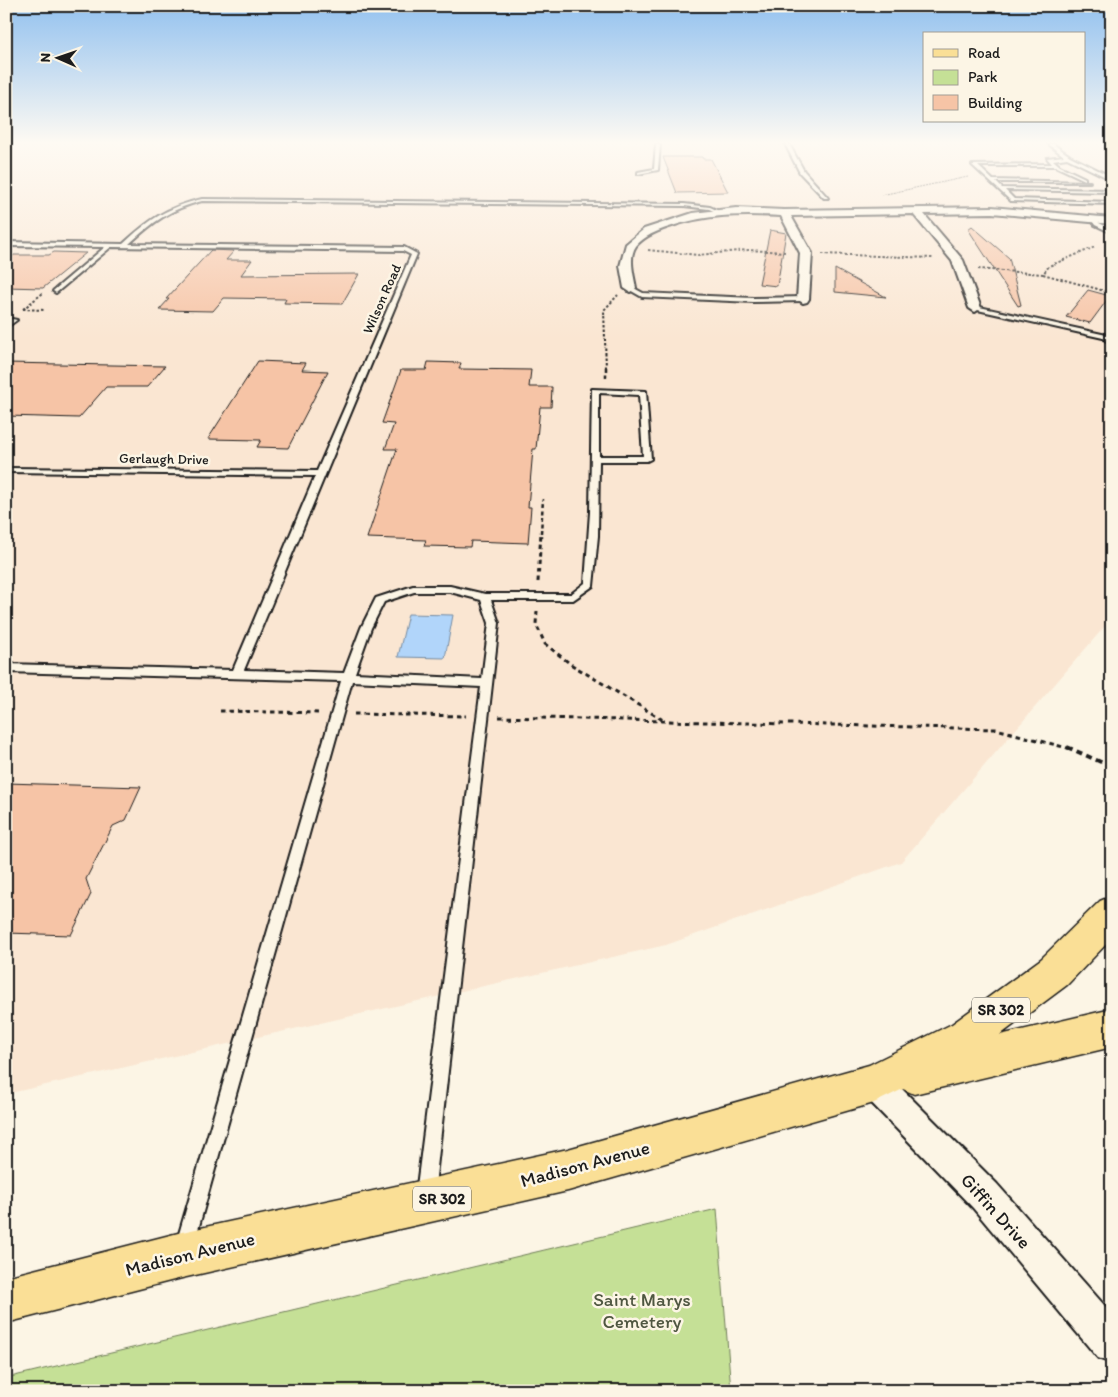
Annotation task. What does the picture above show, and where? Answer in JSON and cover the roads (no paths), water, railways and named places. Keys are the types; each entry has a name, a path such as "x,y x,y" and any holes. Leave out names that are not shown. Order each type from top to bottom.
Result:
{"main road":[{"name":"Madison Avenue","path":"6,1300 182,1255 568,1170 874,1083 964,1037 987,1021 1054,972 1112,913"},
{"path":"874,1083 1112,1028"}],"street":[{"path":"630,288 626,266 630,246 648,231 693,216 736,211 784,213 992,210 1112,221"},
{"path":"917,212 958,263 975,308"},
{"path":"784,213 806,253 802,299"},
{"name":"Giffin Drive","path":"874,1083 985,1196 1112,1344"}],"lane":[{"path":"125,245 168,209"},
{"path":"713,209 721,213"},
{"path":"1092,219 1097,224 1112,231"},
{"name":"Wilson Road","path":"6,244 404,249 414,254 237,674"},
{"path":"56,291 110,245"},
{"path":"630,288 642,295 753,300 802,299"},
{"path":"975,308 1111,337"},
{"path":"6,320 14,320 6,326"},
{"path":"182,1255 337,713 366,628 380,600 413,589 450,589 486,597 573,597 590,584 594,546 595,458 596,391 643,393 647,459 595,458"},
{"name":"Gerlaugh Drive","path":"6,470 321,474"},
{"path":"424,1203 494,623 486,597"},
{"path":"6,668 348,677 486,683"}],"water":[{"path":"408,614 453,615 445,658 398,657"}],"park label":[{"name":"Saint Marys Cemetery","path":"642,1310"}]}
